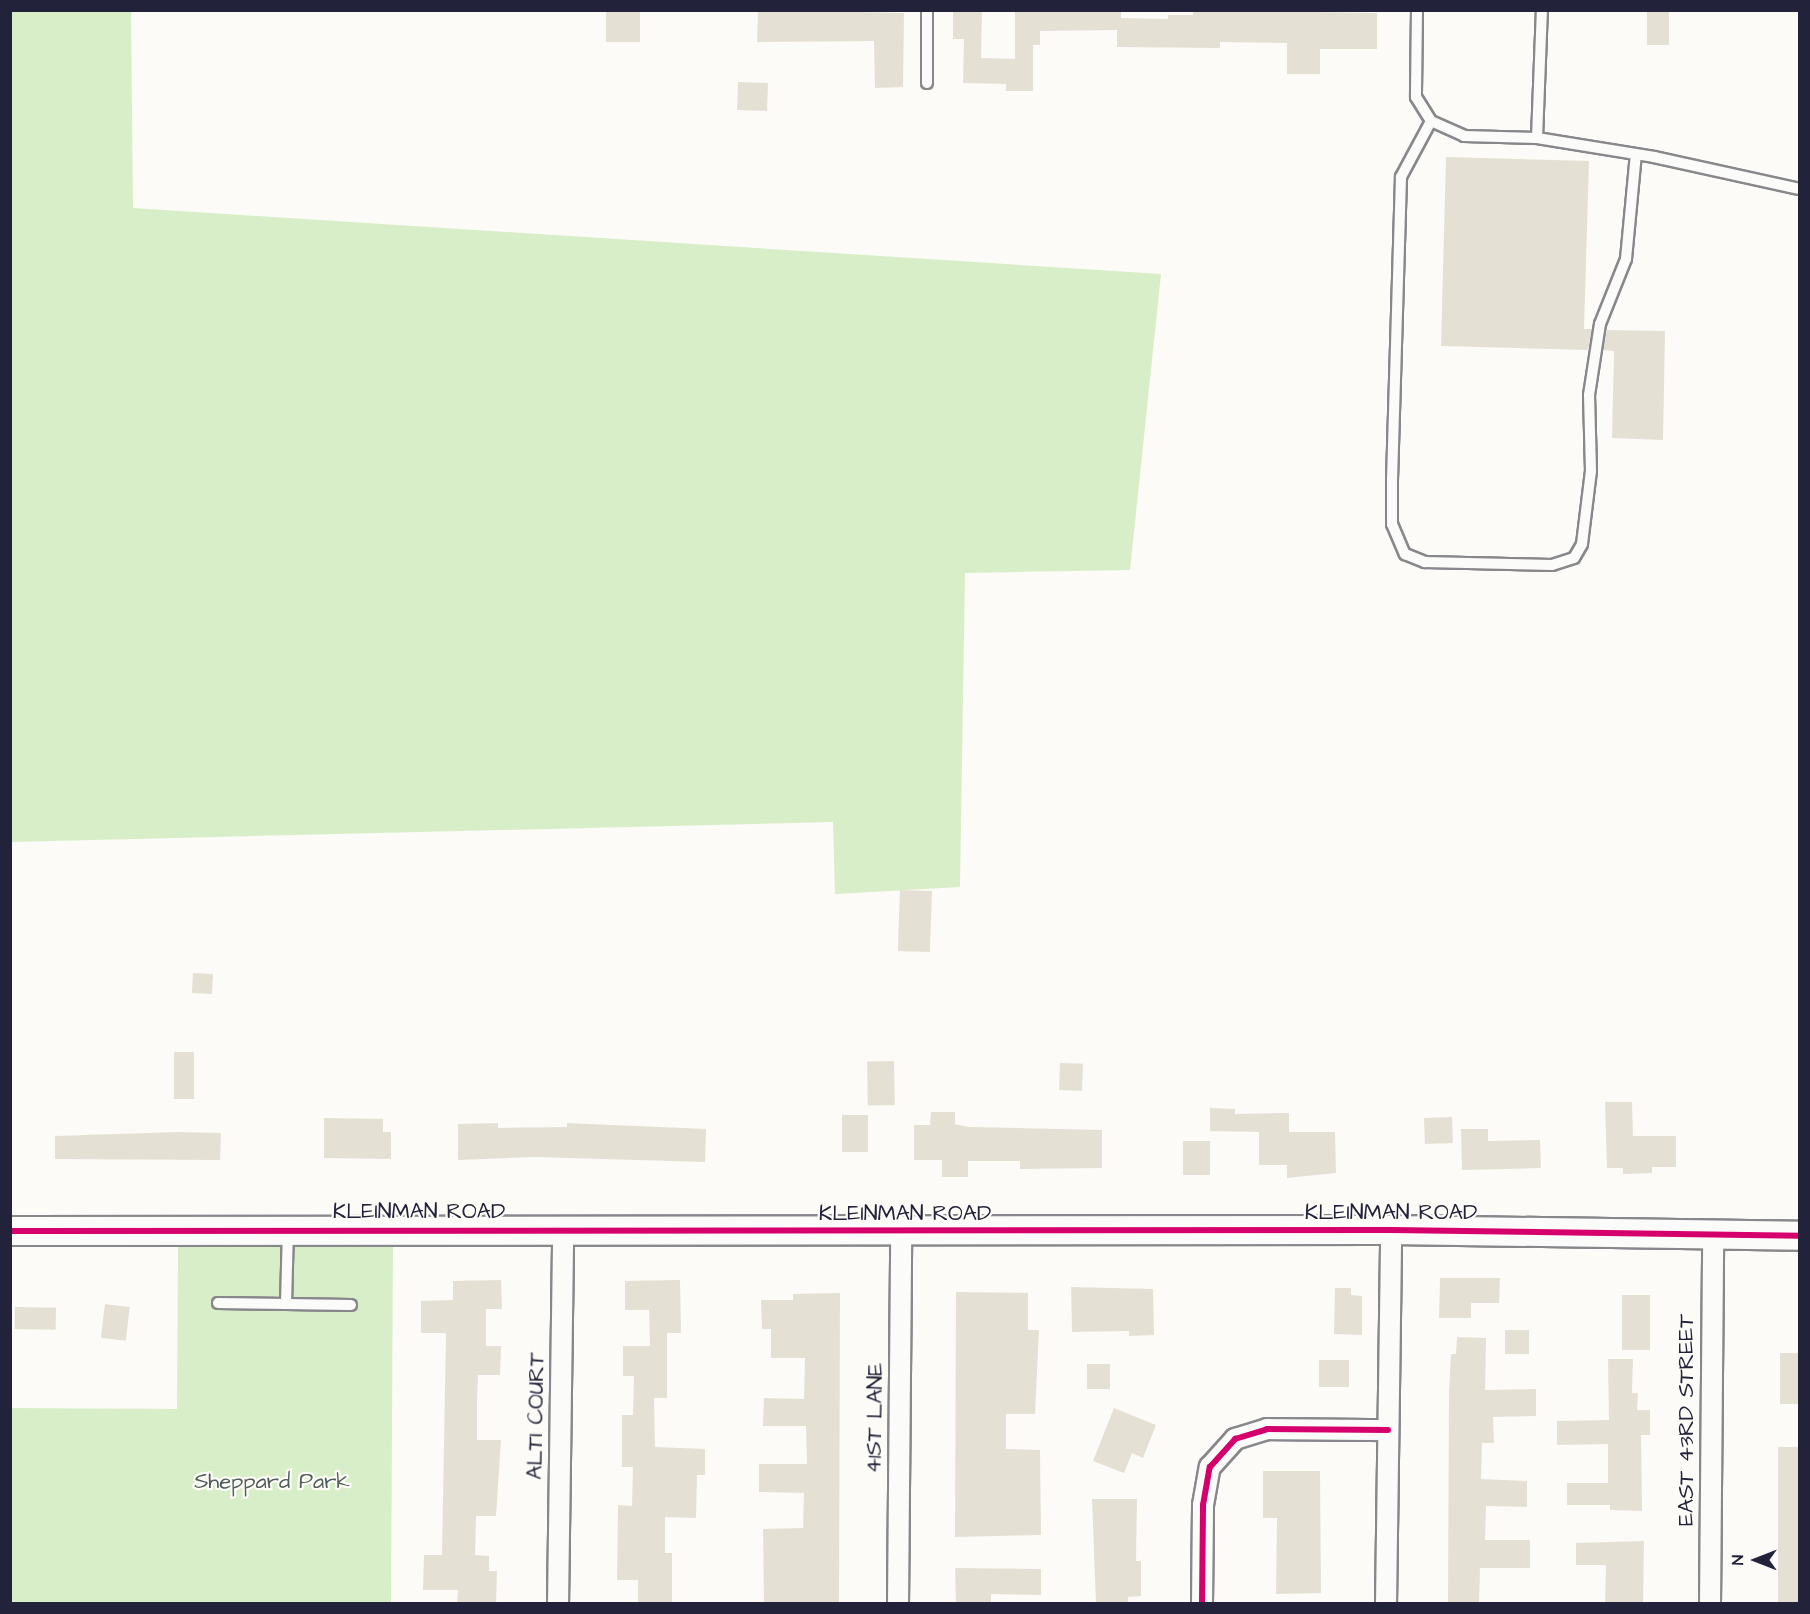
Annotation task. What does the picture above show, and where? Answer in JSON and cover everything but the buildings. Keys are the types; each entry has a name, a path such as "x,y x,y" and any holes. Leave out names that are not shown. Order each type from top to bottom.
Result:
{"street":[{"name":"ALTI COURT","path":"558,1604 563,1230"},
{"name":"KLEINMAN ROAD","path":"10,1231 1390,1230 1800,1236"},
{"path":"1386,1604 1390,1230"},
{"name":"41ST LANE","path":"898,1604 901,1232"},
{"name":"EAST 43RD STREET","path":"1710,1604 1713,1236"},
{"path":"1202,1604 1203,1505 1210,1467 1235,1438 1267,1429 1388,1430"}],"lane":[{"path":"927,10 927,83"},
{"path":"1417,10 1416,97 1431,121 1464,136 1537,138 1636,154 1800,189"},
{"path":"1537,138 1542,10"},
{"path":"1431,121 1401,177 1392,479 1392,524 1405,554 1425,562 1552,565 1574,558 1582,544 1591,471 1589,395 1600,324 1626,259 1636,154"},
{"path":"286,1304 288,1230"},
{"path":"218,1304 351,1305"}],"green space":[{"path":"10,11 131,11 133,208 1161,274 1130,570 965,573 960,887 835,894 833,822 11,842"},
{"name":"Sheppard Park","path":"178,1246 393,1246 391,1603 11,1604 11,1408 177,1409"}],"cycle path":[{"path":"10,1231 1391,1230 1800,1236"},
{"path":"1202,1604 1203,1505 1210,1467 1235,1439 1267,1429 1388,1430"}]}
